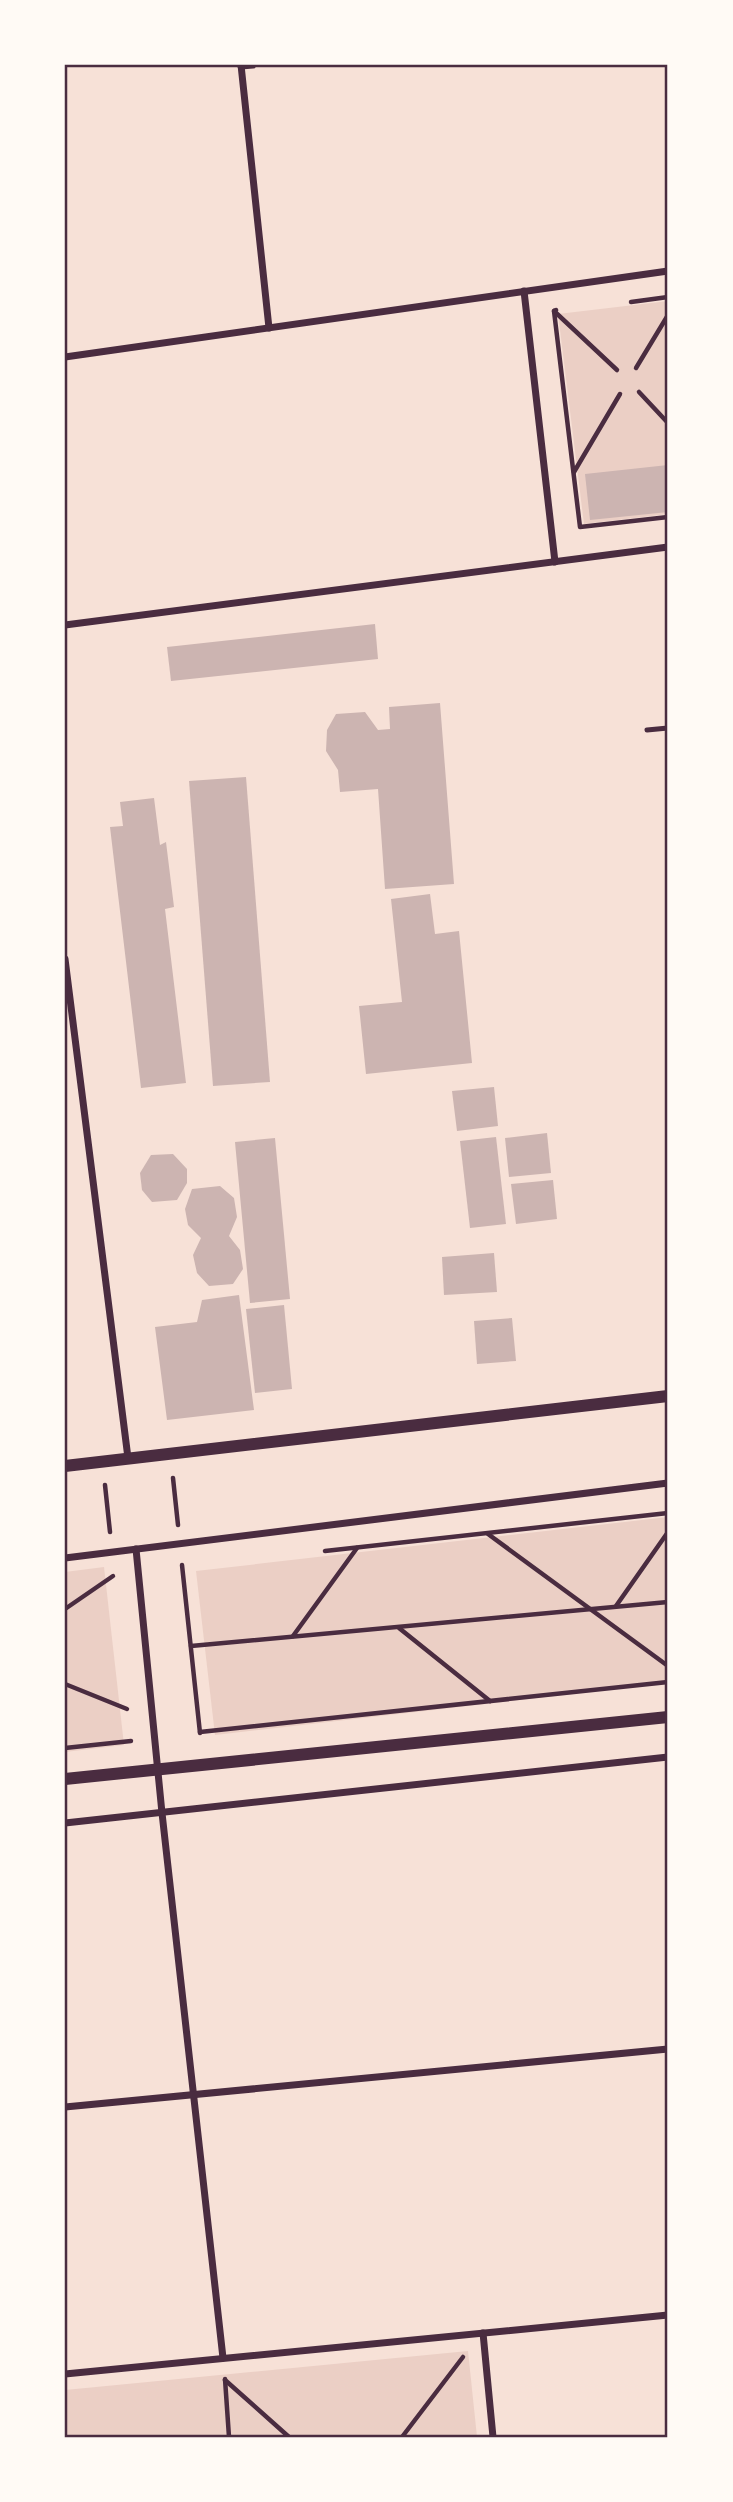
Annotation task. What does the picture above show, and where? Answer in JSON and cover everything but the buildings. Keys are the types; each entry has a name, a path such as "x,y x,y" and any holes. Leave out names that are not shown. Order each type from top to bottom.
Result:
{"street":[{"path":"254,65 241,66 269,328"},
{"path":"65,357 668,271"},
{"path":"524,291 555,562"},
{"path":"65,625 668,547"},
{"path":"65,959 128,1458"},
{"path":"65,1466 668,1396"},
{"path":"65,1558 668,1483"},
{"path":"136,1549 157,1769 223,2358"},
{"path":"65,1779 668,1717"},
{"path":"65,1823 668,1757"},
{"path":"65,2107 668,2049"},
{"path":"65,2374 668,2315"},
{"path":"482,2333 493,2437"}],"lane":[{"path":"647,730 668,728"}],"path":[{"path":"524,291 554,311 617,370"},
{"path":"554,311 580,527 668,517"},
{"path":"636,368 668,315"},
{"path":"639,392 668,423"},
{"path":"574,473 620,394"},
{"path":"170,1454 204,1765"},
{"path":"317,1552 668,1513"},
{"path":"615,1607 668,1532"},
{"path":"487,1533 668,1666"},
{"path":"293,1636 357,1547"},
{"path":"182,1567 196,1566"},
{"path":"65,1609 114,1575 102,1576"},
{"path":"191,1646 668,1602"},
{"path":"397,1627 491,1701"},
{"path":"200,1732 668,1682"},
{"path":"65,1684 127,1709"},
{"path":"65,1748 131,1741"},
{"path":"402,2437 482,2333"},
{"path":"223,2358 229,2437"},
{"path":"225,2380 289,2437"}],"shaded area":[{"path":"668,301 668,514 584,524 558,314"},
{"path":"668,1517 668,1683 215,1735 196,1571"},
{"path":"104,1567 124,1745 65,1752 65,1572"},
{"path":"468,2351 477,2437 65,2437 65,2390"}]}
